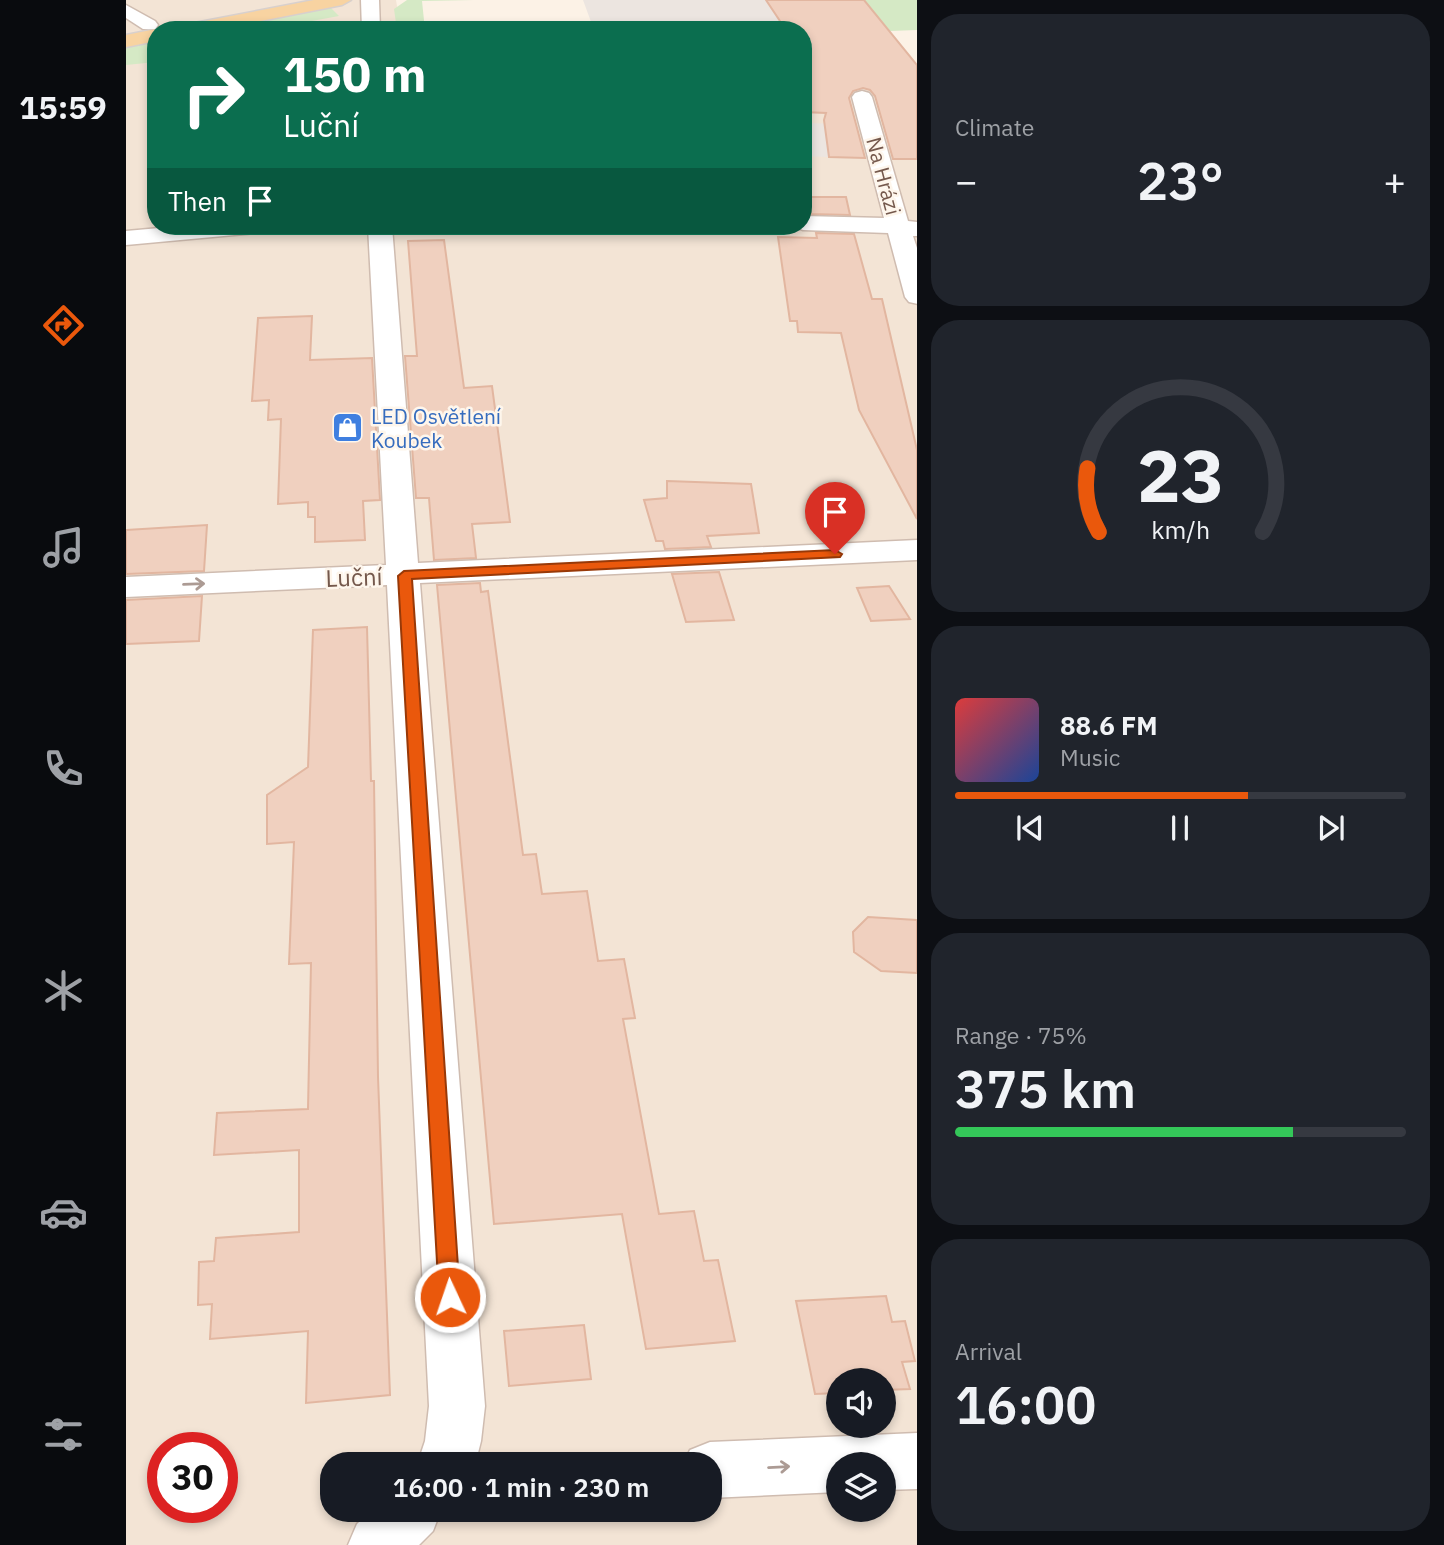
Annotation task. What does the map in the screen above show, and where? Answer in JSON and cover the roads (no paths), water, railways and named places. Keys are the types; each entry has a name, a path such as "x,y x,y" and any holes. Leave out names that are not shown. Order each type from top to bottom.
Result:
{"main road":[{"path":"231,21 342,0"},
{"path":"126,41 147,32"}],"street":[{"path":"370,0 371,21"},
{"path":"126,10 147,26"},
{"name":"Na Hrázi","path":"862,96 908,228 917,297"},
{"path":"812,223 908,228"},
{"path":"126,238 159,235"},
{"path":"381,235 457,1406 454,1452"},
{"name":"Luční","path":"126,587 917,550"},
{"path":"722,1469 917,1461"},
{"path":"378,1545 400,1522"}],"place":[{"name":"LED Osvětlení Koubek","path":"348,428"}]}
